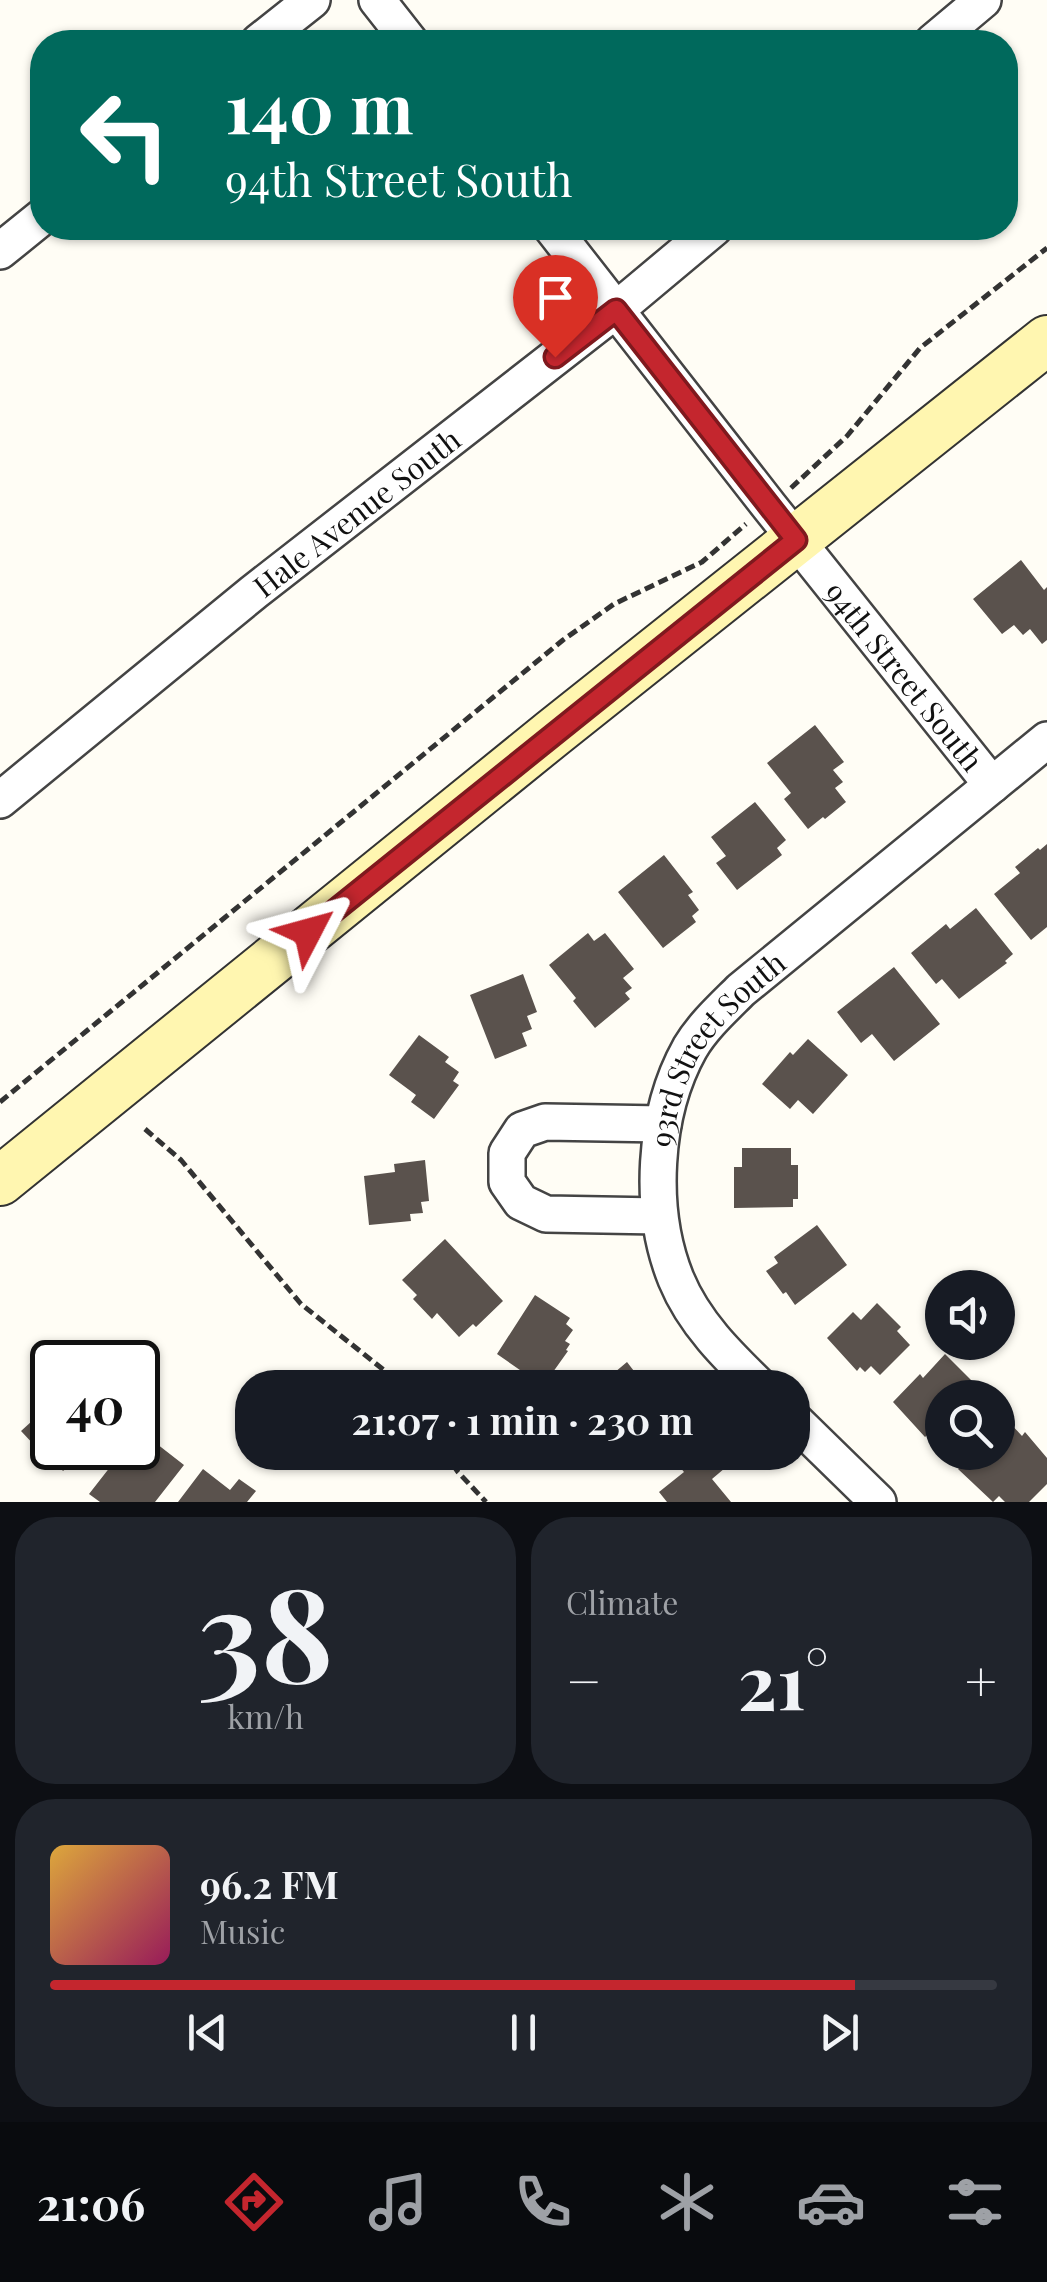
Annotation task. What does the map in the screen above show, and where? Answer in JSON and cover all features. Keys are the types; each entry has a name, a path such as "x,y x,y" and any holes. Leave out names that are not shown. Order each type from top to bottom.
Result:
{"street":[{"path":"275,30 312,0"},
{"path":"377,0 401,30"},
{"path":"947,30 983,0"},
{"path":"0,251 30,227"},
{"name":"94th Street South","path":"561,240 992,785 1047,740"},
{"name":"Hale Avenue South","path":"0,800 254,592 616,310 700,240"},
{"path":"0,1181 1047,340"},
{"name":"93rd Street South","path":"743,1370 687,1301 673,1270 659,1216 663,1124 679,1074 691,1047 713,1018 776,960 992,785"},
{"path":"659,1216 546,1214 521,1202 506,1182 507,1153 522,1130 546,1122 663,1124"},
{"path":"810,1436 878,1502"}],"path":[{"path":"790,489 847,436 920,348 1047,248"},
{"path":"0,1102 562,640 614,604 702,562 748,522"},
{"path":"145,1129 181,1160 302,1304 383,1370"},
{"path":"457,1470 486,1502"}],"building":[{"path":"1021,560 1044,590 1047,587 1047,640 1042,644 1030,629 1023,635 1014,625 1002,634 973,599"},
{"path":"815,725 844,762 833,770 843,782 835,788 846,802 808,829 784,799 791,793 767,763"},
{"path":"755,802 786,840 777,848 782,855 737,890 716,863 726,856 711,837"},
{"path":"1047,844 1047,927 1031,940 994,894 1020,873 1015,867"},
{"path":"664,855 693,892 688,895 699,910 692,916 696,922 663,948 618,892"},
{"path":"976,908 1013,954 1007,963 959,999 942,979 936,984 911,953 946,924 950,929"},
{"path":"588,933 594,941 605,933 634,969 623,978 632,988 625,993 630,999 595,1028 549,965"},
{"path":"894,967 940,1024 894,1061 872,1034 861,1043 837,1012"},
{"path":"523,974 537,1012 527,1016 532,1029 522,1033 527,1046 495,1059 470,995"},
{"path":"419,1035 449,1057 445,1062 459,1072 453,1081 459,1085 434,1119 411,1102 416,1095 389,1075"},
{"path":"808,1039 848,1075 813,1114 798,1100 790,1109 762,1084 790,1052 793,1055"},
{"path":"742,1148 791,1148 791,1165 798,1165 798,1199 793,1199 793,1207 734,1208 734,1167 742,1167"},
{"path":"425,1160 429,1201 421,1202 423,1213 410,1214 411,1221 369,1225 364,1176 395,1172 394,1164"},
{"path":"817,1225 847,1265 795,1305 766,1271 778,1263 774,1257"},
{"path":"445,1239 503,1301 476,1327 473,1324 459,1337 437,1313 432,1319 402,1280"},
{"path":"535,1295 570,1318 566,1324 573,1330 565,1341 570,1344 568,1351 554,1370 520,1370 497,1354"},
{"path":"877,1303 901,1327 897,1331 910,1345 880,1375 871,1366 865,1372 860,1367 857,1371 827,1338 853,1312 861,1320"},
{"path":"940,1360 951,1360 971,1380 925,1380 925,1437 893,1402 920,1374 923,1378"},
{"path":"627,1362 633,1370 617,1370"},
{"path":"30,1423 30,1441 21,1431"},
{"path":"1015,1428 1022,1436 1025,1432 1047,1458 1047,1484 1029,1502 1005,1502 999,1496 993,1502 959,1470 1015,1470"},
{"path":"160,1446 184,1465 155,1502 100,1502 89,1494 108,1470 160,1470"},
{"path":"203,1469 230,1490 239,1479 256,1491 247,1502 178,1502"},
{"path":"723,1470 712,1479 731,1502 667,1502 659,1492 684,1472"}],"route":[{"path":"308,932 796,540 616,310 555,357"}]}
